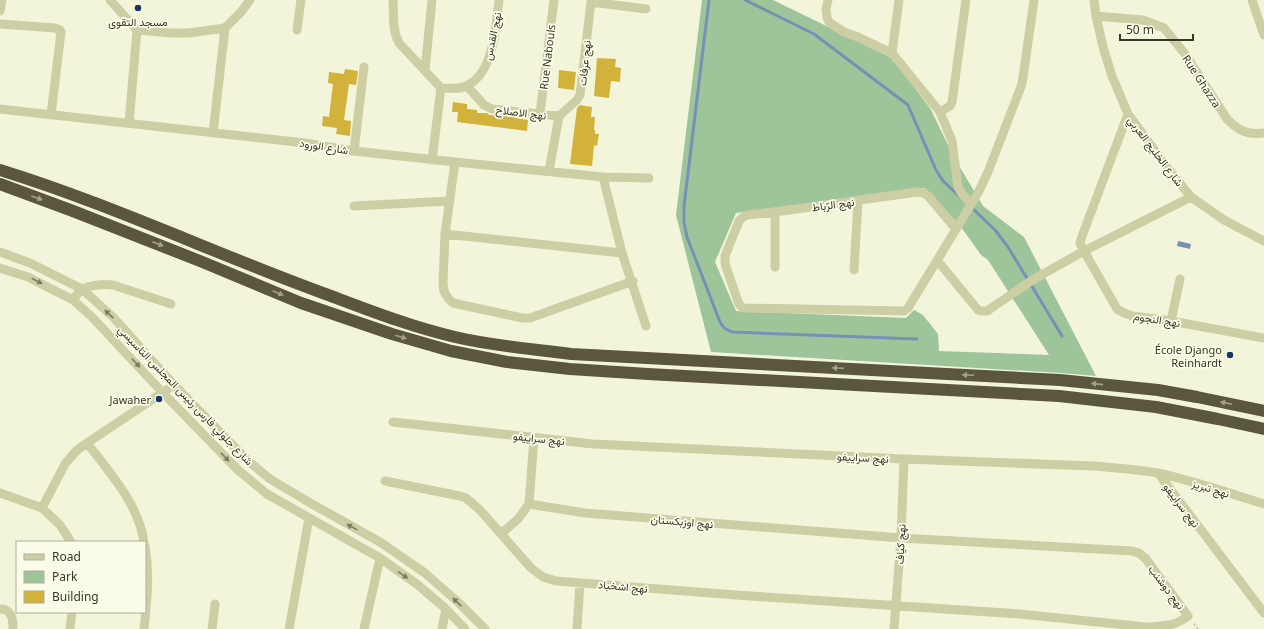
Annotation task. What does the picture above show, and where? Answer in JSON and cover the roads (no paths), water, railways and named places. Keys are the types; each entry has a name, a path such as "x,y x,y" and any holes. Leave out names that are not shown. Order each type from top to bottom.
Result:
{"highway":[{"path":"0,170 80,197 320,292 397,320 454,337 510,347 571,354 1060,380 1158,390 1197,396 1263,411"},
{"path":"0,184 208,264 301,303 392,334 451,351 507,362 570,369 648,374 1059,396 1156,407 1262,429"}],"street":[{"path":"0,11 2,0"},
{"path":"110,0 137,30 171,33 189,33 224,28 241,12 250,0"},
{"path":"298,30 301,0"},
{"path":"393,0 394,28 399,43 441,88 457,88 467,86"},
{"path":"425,70 432,0"},
{"name":"نهج القدس","path":"467,86 475,81 488,63 499,0"},
{"name":"Rue Nabouls","path":"540,114 554,0"},
{"path":"828,0 826,9 829,22 844,32 892,53 940,112 952,141 958,187 971,204"},
{"path":"892,53 899,0"},
{"path":"940,112 950,106 952,102 966,0"},
{"path":"1034,0 1022,84 988,172 978,193 937,260 978,310 983,312 987,311 1034,279 1084,251 1191,197"},
{"name":"شارع الخليج العربي","path":"1094,0 1103,47 1112,76 1128,114 1191,197 1224,220 1264,241"},
{"path":"1252,0 1264,35"},
{"path":"591,1 646,9"},
{"name":"نهج عرفات","path":"559,116 577,100 580,95 591,1"},
{"name":"Rue Ghazza","path":"1096,16 1143,20 1164,28 1185,54 1227,119 1235,127 1244,132 1254,134 1264,132"},
{"path":"0,24 56,28 60,30 61,32 51,115"},
{"path":"213,133 224,28"},
{"path":"129,123 137,30"},
{"path":"354,150 364,66"},
{"name":"نهج الاصلاح","path":"467,86 484,105 492,109 559,116"},
{"path":"432,160 441,88"},
{"name":"شارع الورود","path":"0,109 305,143 432,160 603,177 649,178"},
{"path":"1084,251 1080,243 1082,235 1128,114"},
{"path":"549,171 559,116"},
{"path":"455,162 445,234 443,290 447,298 453,303 522,318 530,318 633,281"},
{"path":"603,177 622,253 633,281 646,326"},
{"name":"نهج الرّباط","path":"937,260 911,305 904,311 743,308 739,304 726,267 725,256 740,221 747,215 916,192 924,193 929,197 956,230"},
{"path":"854,270 858,200"},
{"path":"354,206 450,201"},
{"path":"775,212 775,267"},
{"path":"445,234 622,253"},
{"name":"نهج النجوم","path":"1084,251 1118,309 1124,313 1133,316 1171,321 1264,338"},
{"name":"شارع جلولي فارس رئيس المجلس التاسيسي","path":"0,252 30,263 82,289 113,317 174,385 247,460 270,479 380,542 424,573 443,588 485,629"},
{"name":"شارع جلولي فارس رئيس المجلس التاسيسي","path":"0,268 28,277 73,300 92,316 163,393 238,470 267,494 380,558 418,585 446,609 465,629"},
{"path":"1171,321 1180,279"},
{"path":"73,300 82,289 97,285 113,286 171,304"},
{"path":"42,508 65,464 76,452 87,443 174,385"},
{"name":"نهج سراييفو","path":"393,422 593,444 904,459 1094,466 1158,473 1263,609"},
{"path":"501,534 518,519 529,504 534,438"},
{"path":"87,443 119,484 132,506 142,531 144,541"},
{"name":"نهج كياف","path":"894,629 901,538 904,459"},
{"name":"نهج تبريز","path":"1158,473 1200,484 1264,504"},
{"name":"نهج اشخباد","path":"385,481 466,498 480,510 531,568 543,577 556,581 736,596 896,606"},
{"path":"0,493 42,508 60,525 70,541"},
{"name":"نهج اوزبكستان","path":"529,504 585,513 901,538"},
{"path":"289,629 310,518"},
{"name":"نهج دوشنب","path":"896,606 1020,614 1146,627 1177,623 1188,616 1146,559 1142,554 1137,552 901,538"},
{"path":"146,552 149,587 146,612"},
{"path":"364,629 380,558"},
{"path":"576,629 580,583"},
{"path":"212,629 215,604"},
{"path":"0,609 8,610 11,614 13,629"},
{"path":"442,629 446,609"},
{"path":"70,629 72,613"},
{"path":"144,629 146,613"}],"water":[{"path":"1178,241 1191,244 1190,249 1177,246"}],"waterway":[{"path":"709,0 684,206 684,222 687,237 720,322 724,328 732,332 917,339"},
{"path":"745,0 814,34 908,105 936,170 943,181 960,197"},
{"path":"971,207 995,230 1008,247 1062,336"}],"place":[{"name":"مسجد التقوى","path":"138,8"},
{"name":"École Django Reinhardt","path":"1230,355"},
{"name":"Jawaher","path":"159,399"}]}
